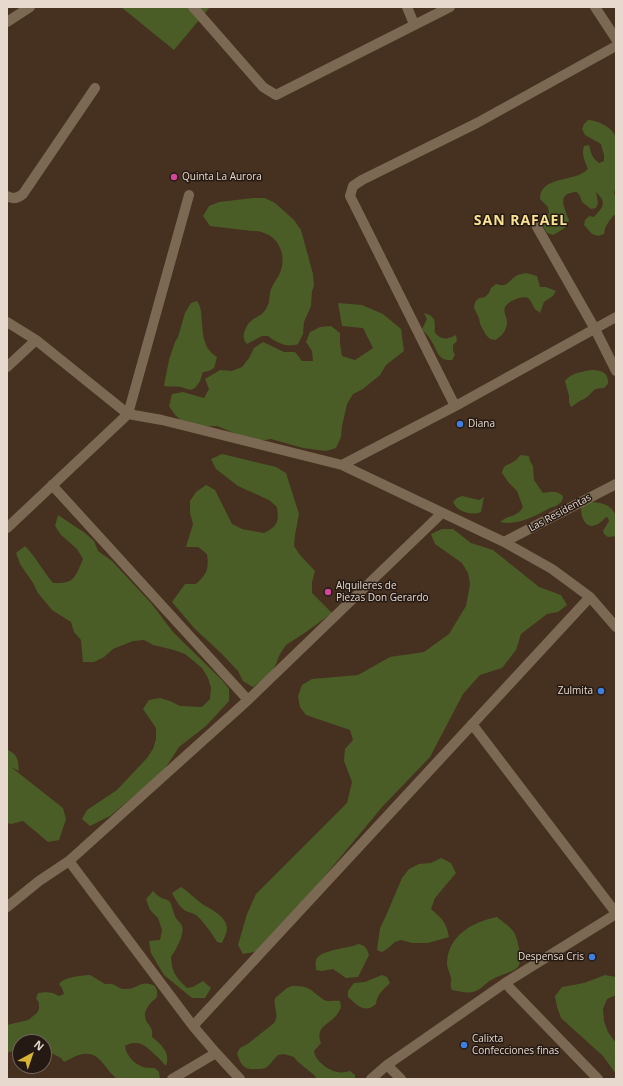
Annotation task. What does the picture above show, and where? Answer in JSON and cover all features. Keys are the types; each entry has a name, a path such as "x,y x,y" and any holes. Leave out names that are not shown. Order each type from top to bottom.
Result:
{"street":[{"path":"7,22 30,7"},
{"path":"193,7 263,87 276,95 450,7"},
{"path":"407,7 414,24"},
{"path":"595,7 616,39"},
{"path":"455,406 350,196 353,186 362,180 477,123 616,46"},
{"path":"7,196 9,198 17,198 23,194 95,88"},
{"path":"7,528 128,414 189,195"},
{"path":"537,227 595,329 616,371"},
{"path":"342,465 455,406 616,317"},
{"path":"7,322 36,340 128,414 162,420 342,465 504,542 552,569 590,597 616,627"},
{"path":"7,367 36,340"},
{"name":"Las Residentas","path":"504,542 616,484"},
{"path":"52,485 248,700"},
{"path":"7,907 39,881 69,860 248,700 442,513"},
{"path":"193,1026 590,597"},
{"path":"371,1079 387,1065 505,983 616,914 472,724"},
{"path":"69,860 193,1026 240,1079"},
{"path":"505,983 598,1079"},
{"path":"172,1079 216,1053"},
{"path":"387,1065 400,1079"}],"green space":[{"path":"121,7 210,7 174,50"},
{"path":"588,120 604,125 612,131 616,137 616,186 614,193 616,199 616,216 614,215 605,228 604,234 598,236 592,234 584,225 585,220 589,216 594,217 600,210 603,204 602,199 596,192 598,203 596,208 591,209 582,202 577,192 570,193 566,195 563,202 569,220 568,223 553,235 547,233 542,223 549,213 548,207 540,199 542,191 546,186 552,183 575,176 588,169 583,155 584,146 589,145 593,157 599,163 604,161 601,144 585,135 582,129"},
{"path":"265,198 275,203 294,220 301,230 313,274 314,286 312,291 311,306 304,322 303,334 298,344 286,345 275,341 268,336 262,336 247,344 244,337 244,332 247,325 265,311 269,303 271,289 280,273 283,259 282,253 274,238 261,232 210,226 203,216 209,206 219,202"},
{"path":"526,273 537,276 540,287 546,287 556,291 553,296 544,302 540,313 526,297 519,298 509,303 505,307 507,326 505,331 495,340 490,339 480,324 474,308 475,302 479,298 485,297 491,288 496,284 505,285 517,275"},
{"path":"197,301 201,309 205,342 209,350 217,357 214,368 203,372 199,383 194,389 164,386 169,360 185,313 191,303"},
{"path":"338,303 362,305 383,314 401,329 404,351 386,365 380,375 363,389 353,394 347,404 341,437 336,448 326,451 303,448 271,439 259,441 249,439 217,426 195,427 183,422 175,415 169,406 172,394 183,392 204,398 209,389 205,379 220,370 232,371 242,367 254,348 263,342 284,352 295,352 302,361 313,361 312,351 306,342 310,332 320,327 331,326 340,333 342,356 355,360 373,348 363,328 342,326"},
{"path":"424,313 433,318 435,323 435,333 440,337 450,338 456,335 457,341 453,345 455,355 452,360 444,359 439,355 430,338 422,329 427,319"},
{"path":"590,370 604,372 608,380 608,384 604,388 594,390 571,407 565,381 573,375"},
{"path":"222,454 276,467 286,473 299,514 294,546 315,571 312,582 312,593 332,613 286,645 271,674 253,687 243,681 238,671 195,629 172,602 185,584 196,584 200,580 205,574 208,564 207,554 198,547 186,547 193,524 190,513 190,501 196,492 206,485 215,490 232,524 242,529 264,533 275,526 278,516 277,507 269,500 238,486 216,469 211,459"},
{"path":"521,455 529,456 533,466 534,480 543,493 553,492 563,496 560,503 557,505 526,520 513,523 500,522 518,513 523,507 517,491 502,473 507,465"},
{"path":"462,496 479,500 484,497 481,512 473,514 461,511 453,502"},
{"path":"587,502 607,505 613,510 616,518 616,536 608,537 604,534 603,531 609,521 606,517 596,525 592,526 585,523 581,507"},
{"path":"58,515 85,533 94,541 98,551 112,561 151,603 173,632 222,680 229,689 229,701 206,726 179,747 155,784 135,795 110,816 90,826 82,819 87,810 117,790 147,758 153,749 156,739 156,728 143,709 149,700 160,698 180,706 202,707 210,699 211,688 208,678 202,668 185,654 153,645 144,640 133,641 113,649 104,657 94,662 83,662 81,640 74,632 71,622 52,610 38,593 20,564 16,553 25,546 53,583 70,581 76,575 83,559 77,549 61,535 55,526"},
{"path":"442,529 453,529 471,543 493,550 539,587 561,595 567,605 558,612 547,614 521,634 516,650 502,668 480,675 463,694 430,757 383,806 269,943 254,952 243,954 238,945 247,914 256,894 347,803 352,782 344,761 345,749 353,740 350,730 306,715 300,707 298,696 302,685 312,679 358,675 390,657 424,652 449,634 466,606 470,584 468,573 462,563 435,544 431,534"},
{"path":"7,749 17,758 19,771 11,767 63,808 66,819 59,840 48,842 23,821 11,824 7,823"},
{"path":"441,858 451,863 456,873 435,898 431,909 443,921 449,937 428,943 412,943 401,940 395,942 382,952 377,950 380,928 402,878 409,869 419,864 431,863"},
{"path":"181,887 224,919 227,928 222,943 217,942 206,925 197,916 180,906 172,893"},
{"path":"153,891 159,897 169,901 183,929 181,937 171,957 172,967 175,974 187,988 193,987 203,981 211,988 205,998 192,998 164,975 151,953 149,941 160,940 162,930 158,918 150,910 146,899"},
{"path":"497,917 515,934 519,946 520,956 518,967 491,980 474,992 459,992 452,990 451,978 447,963 448,953 452,945 463,931 471,926"},
{"path":"358,944 365,947 369,955 358,977 346,978 333,969 322,971 316,970 316,960 319,956 329,951"},
{"path":"90,975 105,984 112,984 123,989 130,989 143,984 155,986 157,997 147,1008 145,1018 151,1029 152,1037 162,1046 166,1053 166,1066 158,1057 141,1044 133,1043 125,1046 127,1053 134,1061 140,1066 157,1069 160,1078 117,1079 97,1057 86,1054 64,1062 61,1058 52,1053 52,1034 12,1034 12,1051 7,1053 7,1025 28,1020 37,1013 39,1009 39,1003 36,998 38,993 46,992 59,996 64,994 59,984 65,979"},
{"path":"382,975 387,977 390,983 381,992 376,1004 372,1007 361,1007 348,997 348,991 354,983 365,982"},
{"path":"605,975 616,977 616,995 607,999 603,1009 604,1021 608,1032 616,1043 616,1074 603,1056 561,1018 555,996 562,987 584,983"},
{"path":"292,986 302,986 308,988 324,1000 340,1001 341,1007 337,1015 321,1030 321,1043 314,1052 317,1059 328,1068 339,1072 350,1071 355,1075 355,1079 317,1079 294,1057 284,1054 278,1055 266,1068 263,1069 249,1069 242,1064 237,1053 240,1048 249,1043 274,1023 276,1020 275,998 287,988"}],"place":[{"name":"Quinta La Aurora","path":"174,177"},
{"name":"Diana","path":"460,424"},
{"name":"Alquileres de Piezas Don Gerardo","path":"328,592"},
{"name":"Zulmita","path":"601,691"},
{"name":"Despensa Cris","path":"592,957"},
{"name":"Calixta Confecciones finas","path":"464,1045"}],"district":[{"name":"SAN RAFAEL","path":"521,221"}]}
